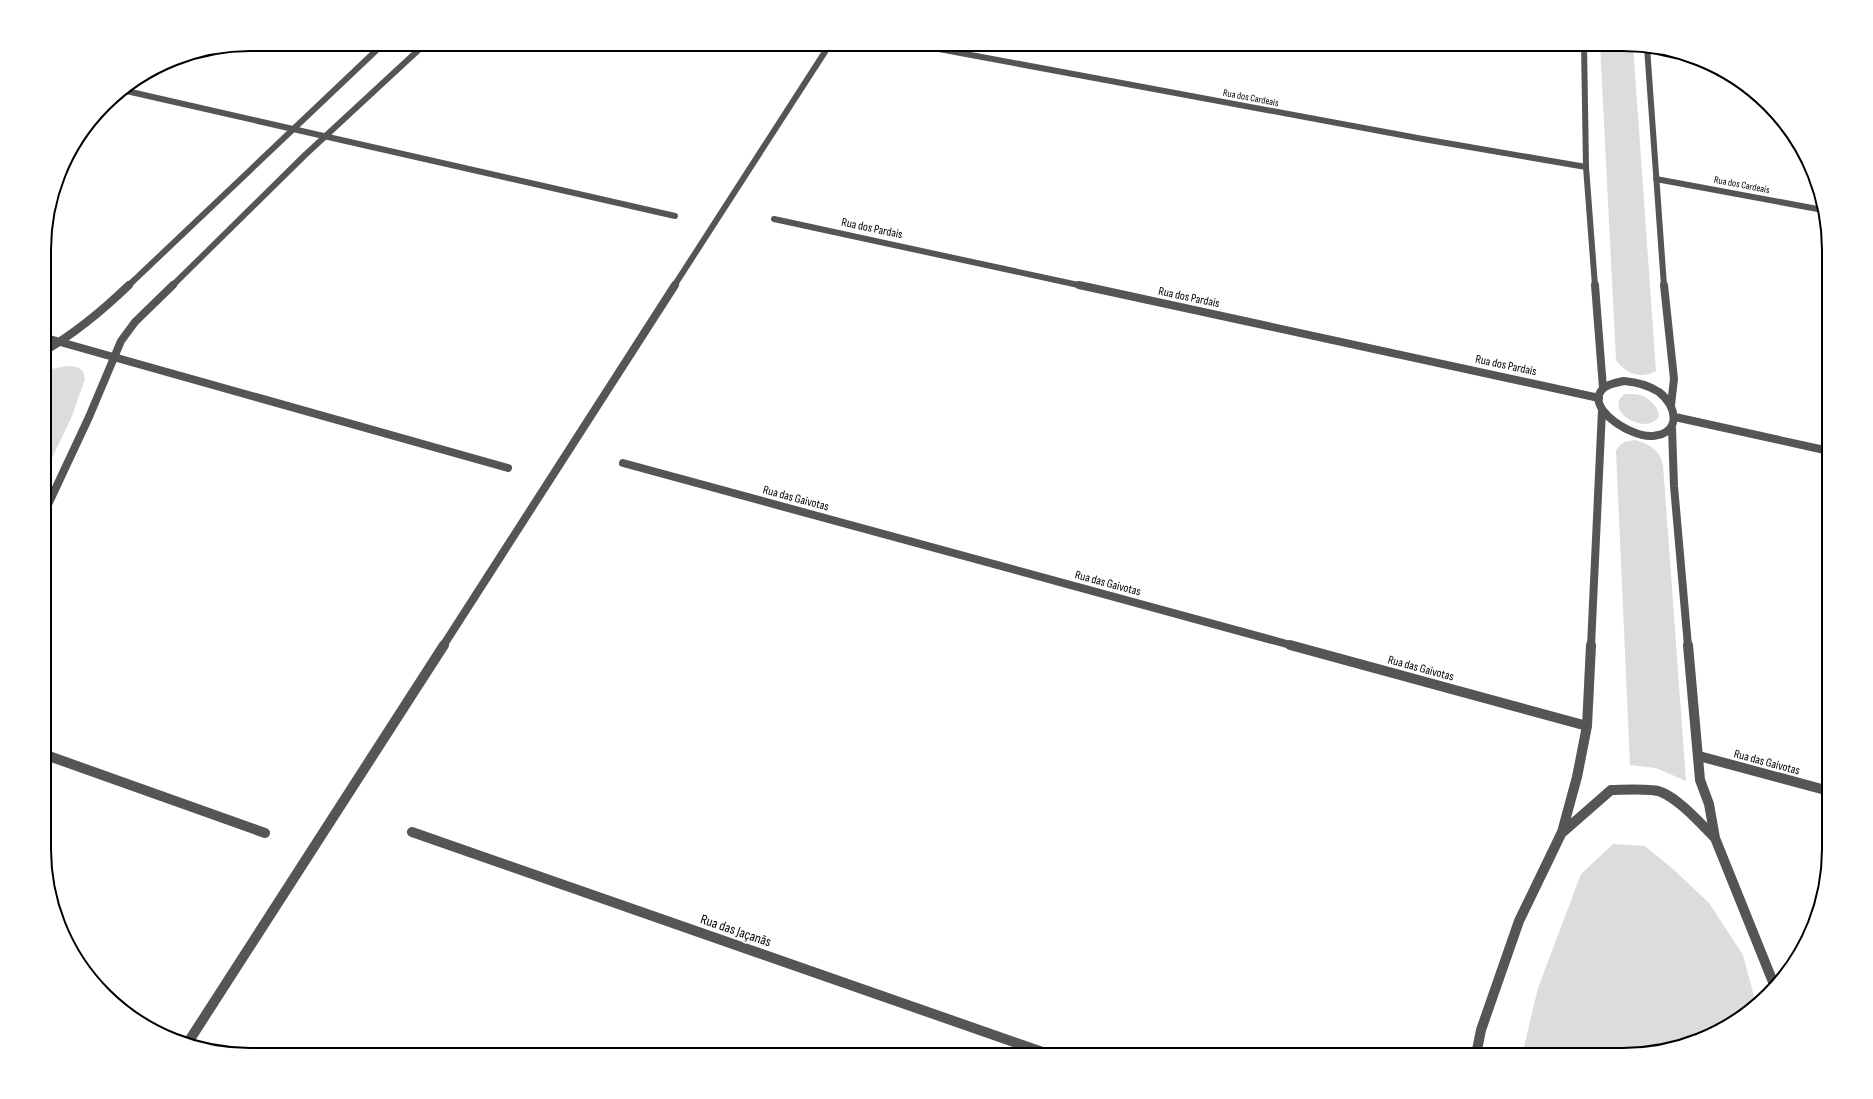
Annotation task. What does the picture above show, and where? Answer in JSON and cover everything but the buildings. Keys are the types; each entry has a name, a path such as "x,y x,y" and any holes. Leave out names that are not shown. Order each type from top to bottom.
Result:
{"lane":[{"path":"51,347 96,316 376,51"},
{"path":"51,498 89,417 121,341 135,322 325,136 417,51"},
{"path":"191,1038 825,51"},
{"name":"Rua dos Cardeais","path":"950,51 1423,139 1586,167"},
{"path":"1477,1048 1481,1030 1519,920 1562,832 1578,777 1587,726 1601,464 1602,410 1599,398 1603,388 1586,167 1584,51"},
{"path":"1647,53 1662,264 1674,379 1671,405 1675,418 1672,428 1676,502 1700,780 1708,804 1715,838 1772,981"},
{"path":"129,92 674,216"},
{"name":"Rua dos Cardeais","path":"1656,179 1817,209"},
{"name":"Rua dos Pardais","path":"774,219 1599,398"},
{"path":"51,339 508,468"},
{"path":"1603,388 1612,382 1637,382 1650,387 1662,395 1671,405"},
{"path":"1602,410 1619,427 1642,436 1654,436 1665,433 1672,428"},
{"path":"1675,418 1822,450"},
{"name":"Rua das Gaivotas","path":"623,463 1587,726"},
{"name":"Rua das Gaivotas","path":"1699,756 1822,789"},
{"path":"51,758 265,833"},
{"path":"1562,832 1611,790 1636,790 1660,791 1688,810 1715,838"},
{"name":"Rua das Jaçanãs","path":"412,832 1031,1048"}],"shaded area":[{"path":"1600,51 1633,51 1656,371 1645,375 1634,374 1620,365 1616,360"},
{"path":"67,366 77,367 83,371 85,379 72,416 51,460 51,369"},
{"path":"1625,394 1641,395 1651,401 1659,413 1656,420 1651,423 1644,424 1637,423 1624,416 1618,405"},
{"path":"1635,440 1645,443 1653,448 1662,460 1663,465 1686,781 1656,768 1630,765 1616,451 1624,442"},
{"path":"1613,844 1645,846 1673,869 1709,903 1743,955 1755,999 1722,1021 1699,1033 1662,1044 1636,1048 1524,1048 1538,988 1581,874"}]}
